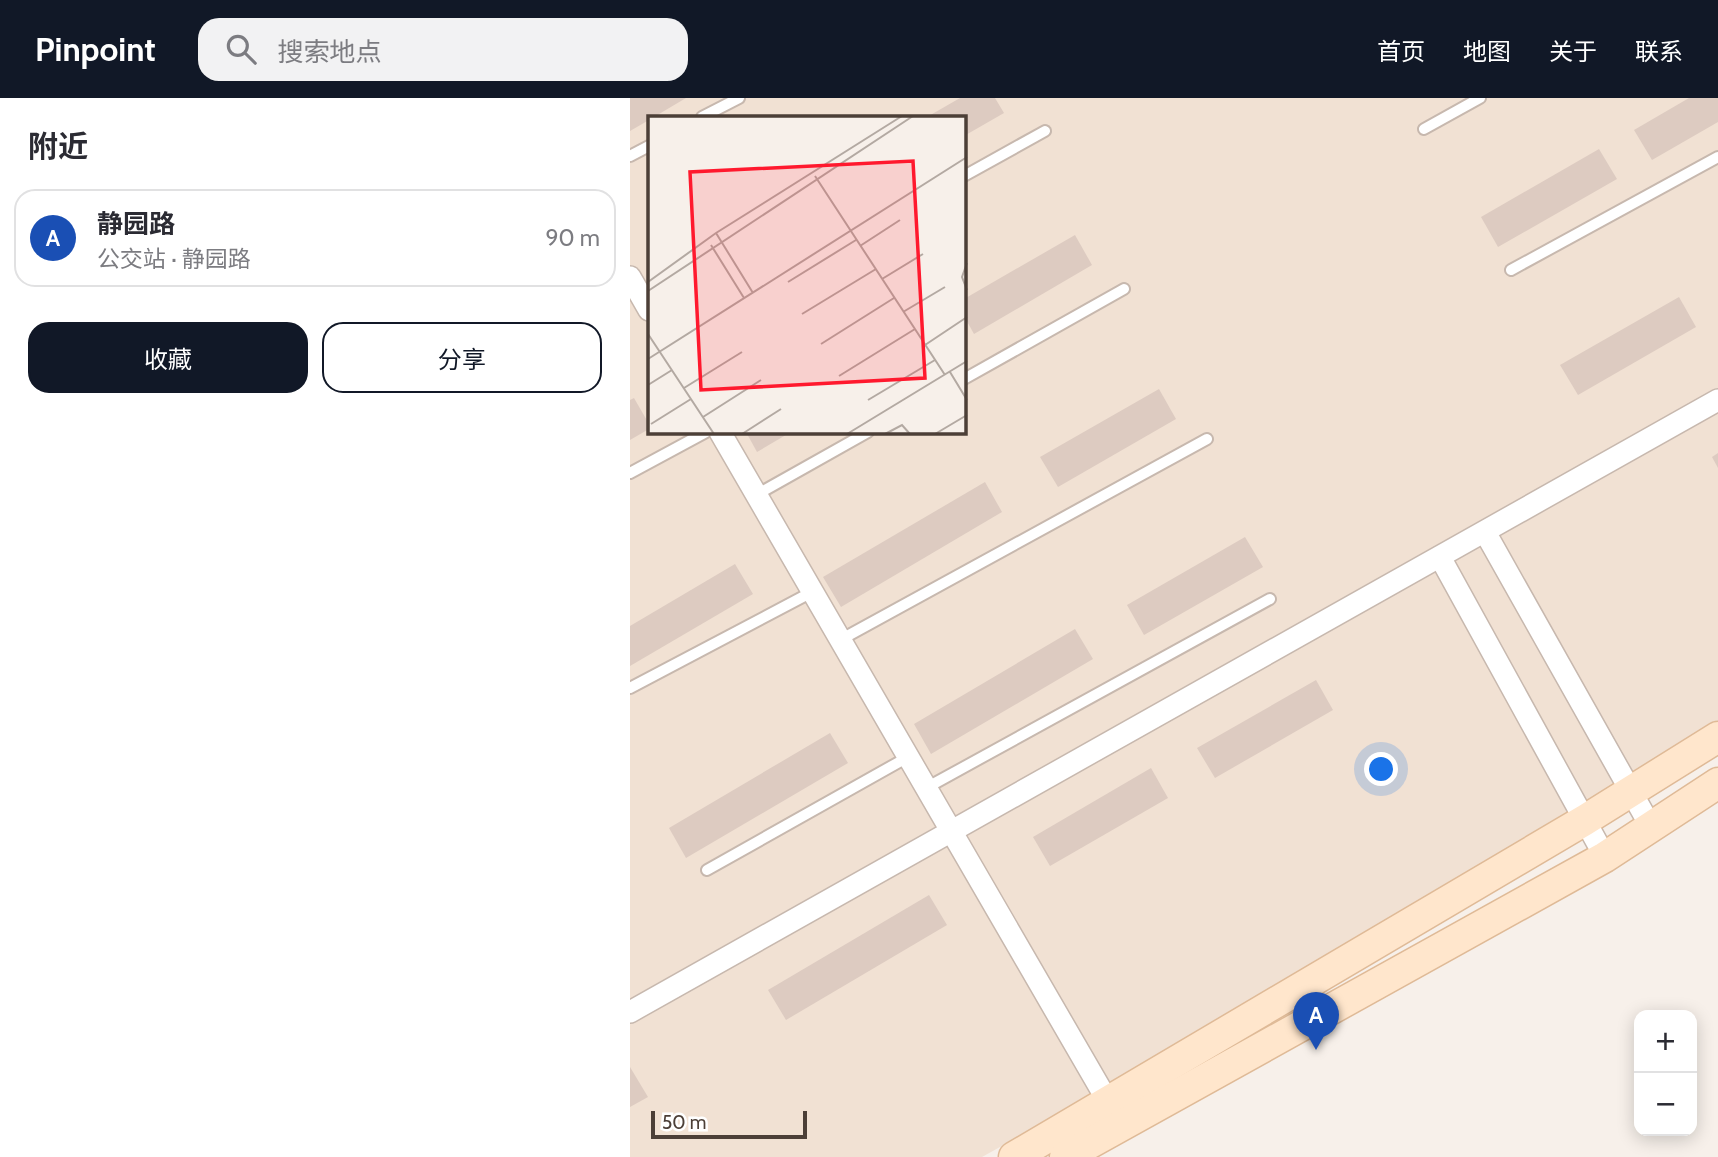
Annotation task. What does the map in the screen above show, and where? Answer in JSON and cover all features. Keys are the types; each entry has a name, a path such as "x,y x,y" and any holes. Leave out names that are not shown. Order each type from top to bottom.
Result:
{"street":[{"path":"630,277 648,308"},
{"path":"630,1013 1718,400"},
{"path":"721,434 1115,1114"},
{"path":"1485,532 1651,827"},
{"path":"1440,556 1605,857"},
{"path":"1065,1157 1115,1114 1718,737"},
{"path":"1014,1157 1115,1114 1605,857 1718,783"}],"lane":[{"path":"704,116 738,98"},
{"path":"1424,129 1480,98"},
{"path":"966,175 1045,131"},
{"path":"630,156 648,147"},
{"path":"1511,270 1718,157"},
{"path":"966,378 1124,289"},
{"path":"630,473 702,434"},
{"path":"756,495 864,434"},
{"path":"840,640 1208,439"},
{"path":"630,688 812,592"},
{"path":"926,788 1270,599"},
{"path":"707,870 908,757"}],"shaded area":[{"path":"630,98 1718,98 1718,737 1585,820 982,1157 630,1157"}],"building":[{"path":"630,98 686,98 656,116 648,116 648,121 630,131"},
{"path":"960,98 995,98 1004,113 966,135 966,116 929,116"},
{"path":"1689,98 1718,98 1718,122 1652,160 1634,130"},
{"path":"1599,149 1617,179 1498,247 1481,217"},
{"path":"1075,235 1092,265 974,334 966,320 966,298"},
{"path":"1679,297 1696,327 1578,395 1560,365"},
{"path":"1159,389 1176,419 1058,487 1040,457"},
{"path":"634,398 648,422 648,430 630,440 630,400"},
{"path":"747,434 788,434 757,452"},
{"path":"1718,453 1718,468 1712,457"},
{"path":"985,482 1002,512 841,607 823,577"},
{"path":"1245,537 1263,567 1144,635 1127,605"},
{"path":"735,564 753,594 630,666 630,626"},
{"path":"1075,629 1093,659 931,754 914,724"},
{"path":"1316,680 1333,710 1215,778 1197,748"},
{"path":"830,733 848,763 686,858 669,828"},
{"path":"1151,768 1168,798 1050,866 1033,837"},
{"path":"929,895 947,925 786,1020 768,990"},
{"path":"630,1067 648,1097 630,1107"}],"place":[{"name":"静园路","path":"1316,1050"}]}
